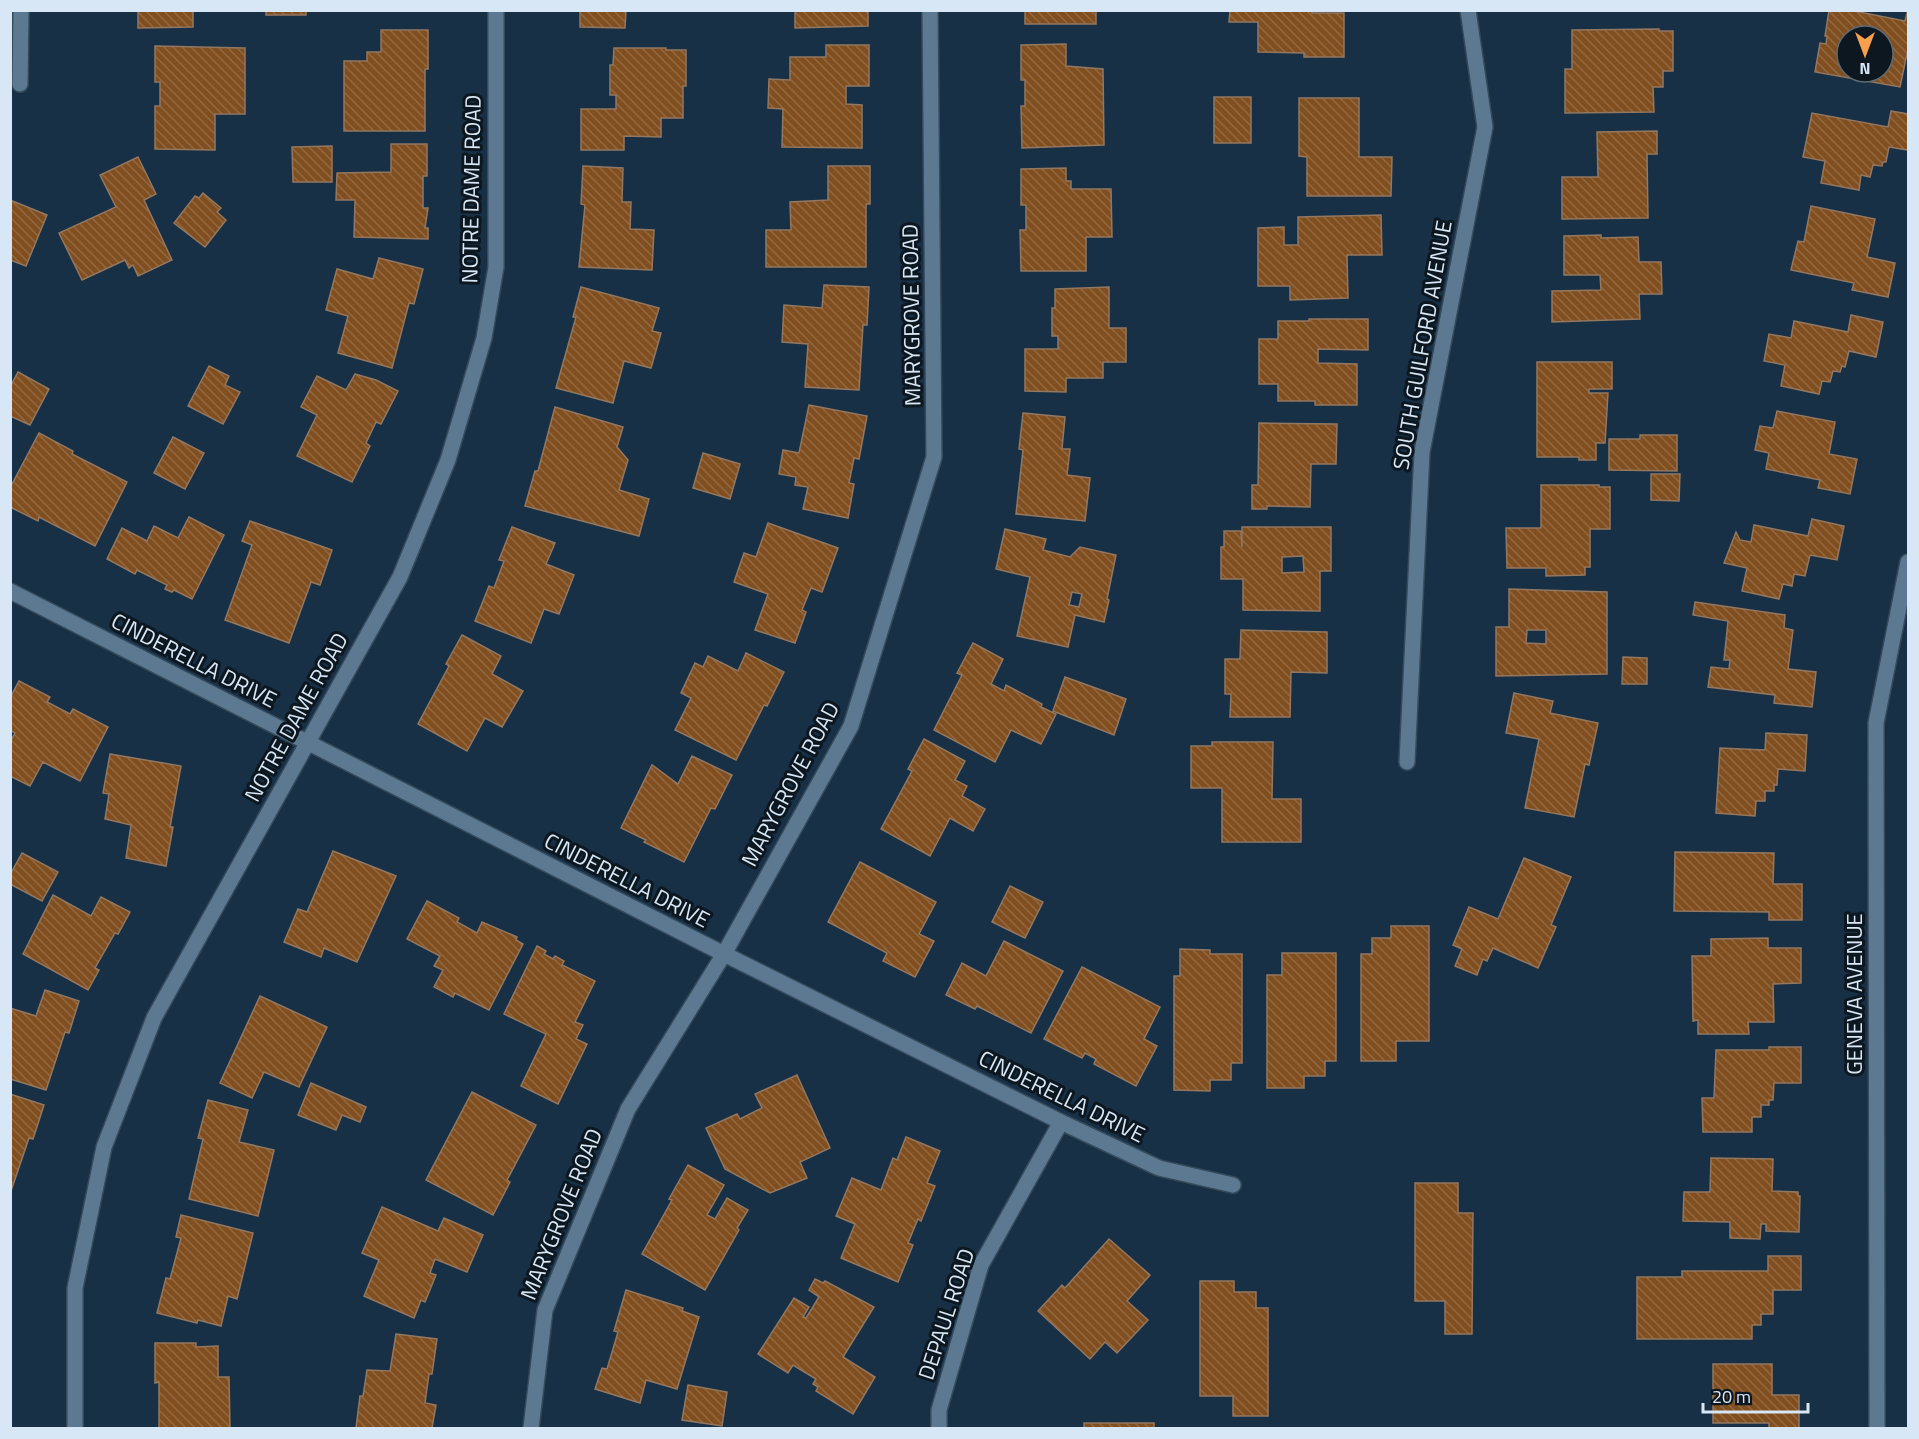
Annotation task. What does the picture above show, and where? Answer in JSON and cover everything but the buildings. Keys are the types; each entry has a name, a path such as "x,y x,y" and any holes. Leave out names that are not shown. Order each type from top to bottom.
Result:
{"street":[{"path":"20,84 21,10"},
{"name":"NOTRE DAME ROAD","path":"75,1428 75,1288 104,1147 154,1018 400,577 448,460 484,338 496,267 496,10"},
{"name":"MARYGROVE ROAD","path":"531,1428 545,1310 628,1109 724,954 851,726 934,457 930,10"},
{"name":"SOUTH GUILFORD AVENUE","path":"1407,762 1422,452 1485,127 1468,10"},
{"name":"GENEVA AVENUE","path":"1877,1428 1876,723 1908,562"},
{"name":"CINDERELLA DRIVE","path":"10,591 308,744 1061,1122 1159,1168 1233,1185"},
{"name":"DEPAUL ROAD","path":"939,1428 939,1410 981,1265 1061,1122"}]}
